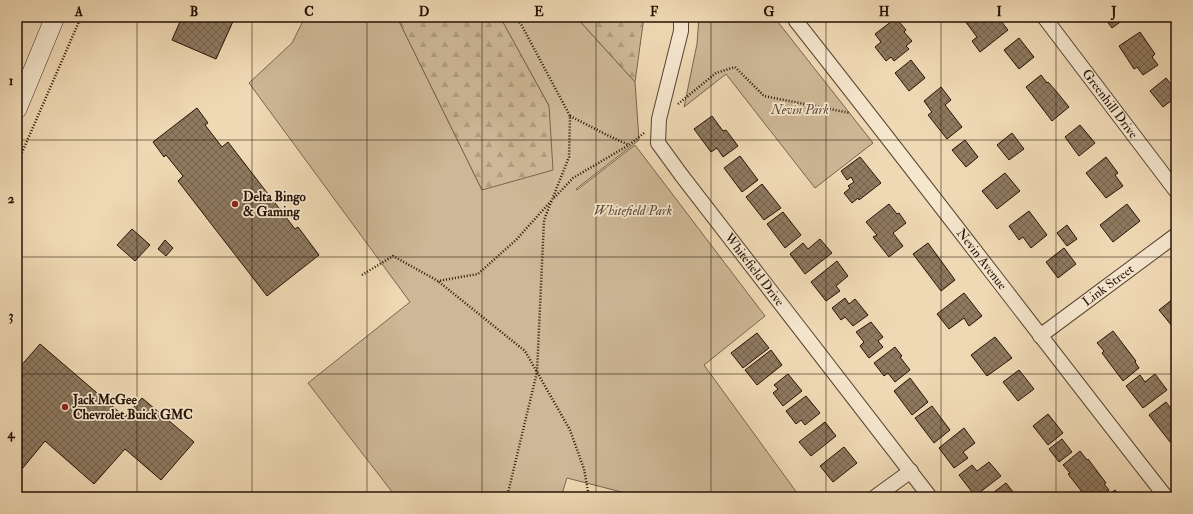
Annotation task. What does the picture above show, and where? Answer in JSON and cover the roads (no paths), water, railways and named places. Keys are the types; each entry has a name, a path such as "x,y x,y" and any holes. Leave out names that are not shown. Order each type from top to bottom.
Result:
{"main road":[{"path":"17,109 55,17"}],"street":[{"name":"Whitefield Drive","path":"682,17 681,31 659,119 658,143 930,497"},
{"name":"Greenhill Drive","path":"1044,17 1176,191"},
{"name":"Nevin Avenue","path":"796,22 872,117 1166,497"},
{"name":"Link Street","path":"1040,336 1176,235"},
{"path":"875,497 911,471"}],"place":[{"name":"Delta Bingo & Gaming","path":"235,204"},
{"name":"Jack McGee Chevrolet Buick GMC","path":"65,407"}],"park label":[{"name":"Nevin Park","path":"800,110"},
{"name":"Whitefield Park","path":"633,211"}]}
